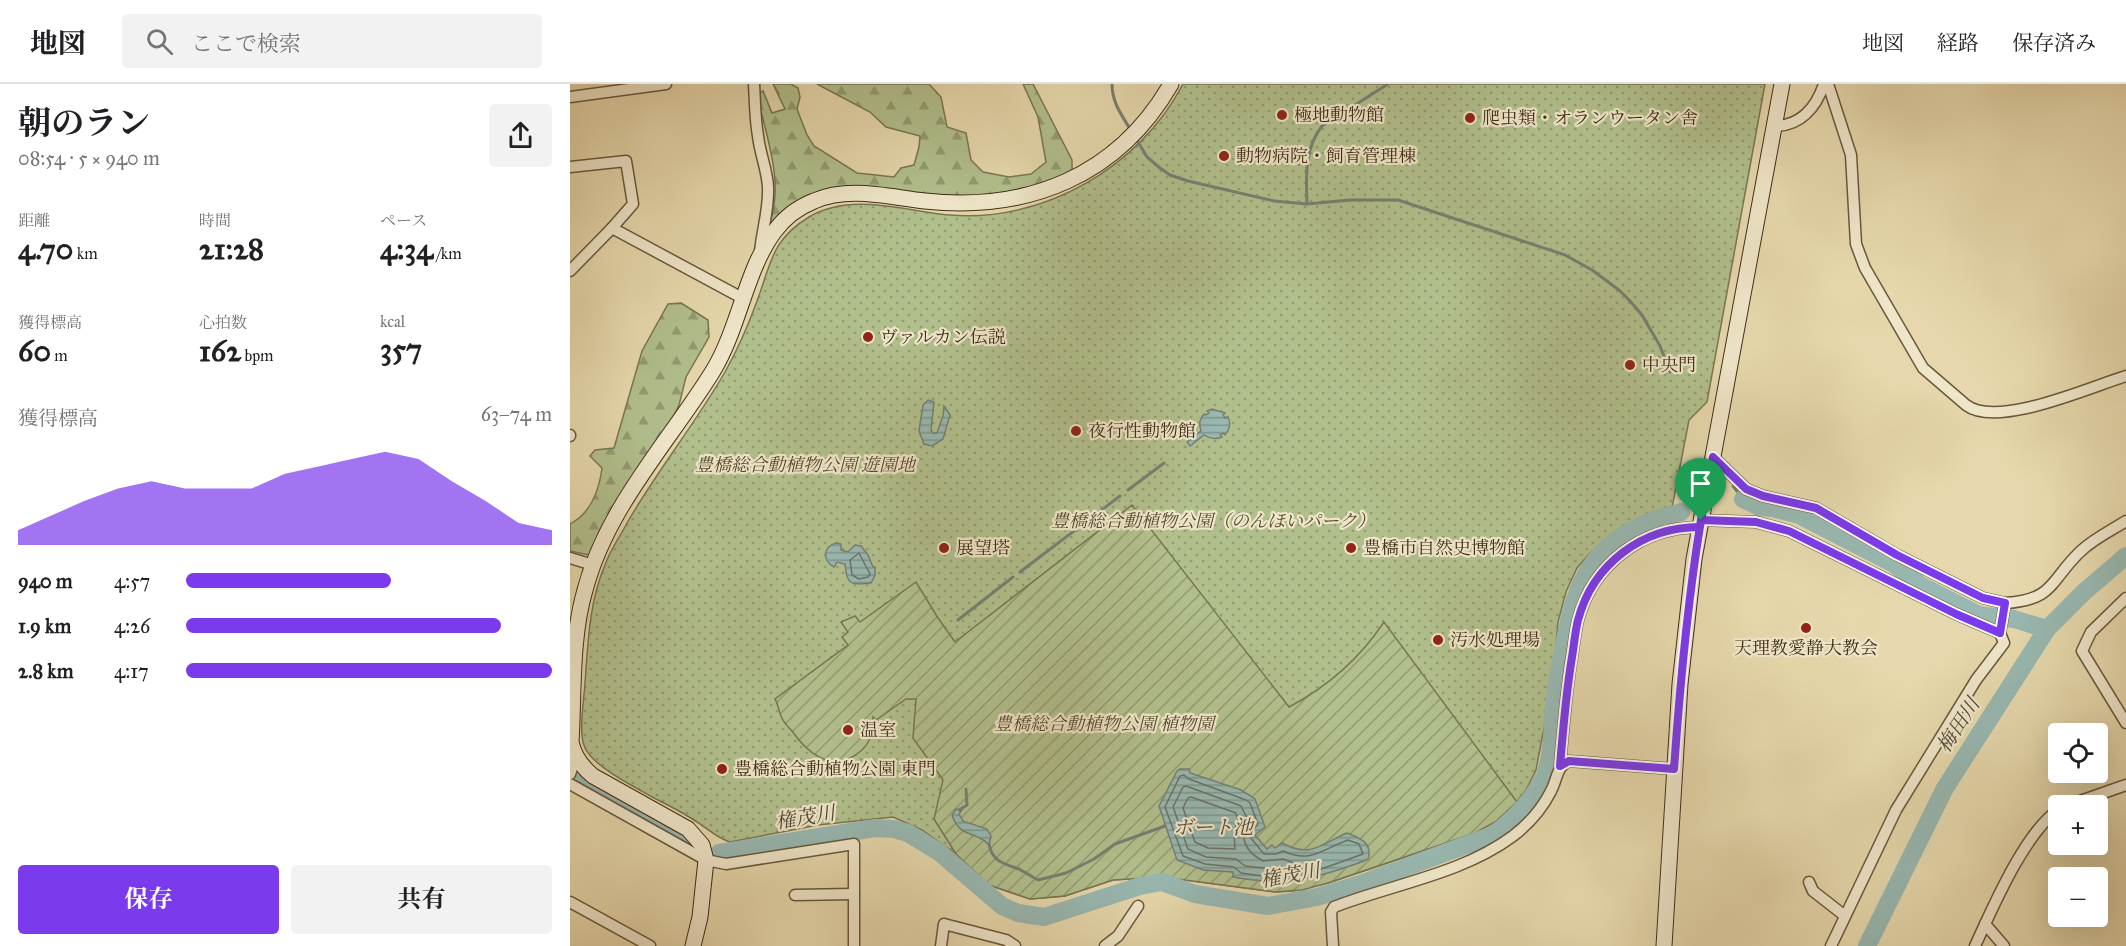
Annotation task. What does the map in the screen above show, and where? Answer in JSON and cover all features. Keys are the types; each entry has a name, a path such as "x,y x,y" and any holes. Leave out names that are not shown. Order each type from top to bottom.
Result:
{"street":[{"path":"570,97 666,84"},
{"path":"754,84 758,137 767,170 768,188 768,210 761,234 760,256"},
{"path":"693,946 700,917 706,861 702,845 691,831 593,776 576,757 572,742 576,643 584,591 593,565 615,519 713,370 730,338 760,256 781,223 797,210 824,198 859,193 969,204 1019,198 1051,188 1095,165 1121,145 1147,118 1171,84"},
{"path":"1664,946 1684,639 1700,524 1782,84"},
{"path":"1774,126 1788,125 1802,118 1818,99 1826,84"},
{"path":"1826,84 1851,155 1856,244 1865,268 1923,368 1972,410 1981,412 2031,408 2126,376"},
{"path":"570,167 626,161 633,204 570,271"},
{"path":"612,228 744,299"},
{"path":"1713,457 1746,489 1763,496 1816,508 1897,555 1983,598 2004,605 2044,594 2083,549 2126,521"},
{"path":"1333,946 1331,912 1334,907 1457,866 1494,850 1534,817 1551,792 1560,766 1566,697 1578,619 1590,591 1609,564 1615,556 1629,547 1661,533 1684,527 1700,524 1756,522 1789,531 1956,614 2000,632"},
{"path":"570,558 593,565"},
{"path":"2126,597 2091,632 2082,651 2126,723"},
{"path":"1831,946 1896,810 1976,680 2004,643 2000,632 2004,605"},
{"path":"570,774 576,757"},
{"path":"1560,766 1569,761 1674,769"},
{"path":"570,784 706,861 726,864 854,844 854,946"},
{"path":"2097,795 2126,785"},
{"path":"1975,946 2012,870 2048,818"},
{"path":"1809,882 1813,891 1845,916"},
{"path":"795,895 854,894"},
{"path":"570,902 650,946"},
{"path":"1105,946 1118,936 1138,906"},
{"path":"941,946 944,924 1006,940 1015,946"},
{"path":"1985,924 2004,946"}],"green space":[{"path":"773,84 791,84 798,88 800,97 797,109 814,146 857,173 894,177 901,168 914,165 920,136 886,127 870,112 817,84 929,84 941,97 947,127 966,133 971,160 983,172 1009,177 1031,174 1046,162 1038,117 1023,84 1033,84 1072,160 1072,170 1039,187 979,200 856,189 772,225 770,222 774,207 774,175 769,142 757,95 763,91 772,113 785,109"},
{"name":"豊橋総合動植物公園（のんほいパーク）","path":"1183,84 1765,84 1707,402 1689,420 1672,508 1638,518 1620,529 1590,553 1577,568 1566,592 1558,622 1553,681 1536,770 1526,790 1512,808 1495,822 1468,836 1328,883 1293,891 1275,892 1162,877 1113,880 1065,896 1030,899 989,885 956,854 922,830 893,817 818,825 730,842 629,784 598,763 585,748 582,725 590,623 600,579 610,554 639,504 730,363 750,319 774,254 787,235 809,217 843,206 878,205 950,215 985,215 1020,210 1053,199 1085,184 1115,164 1142,141 1164,114"},
{"path":"681,303 708,320 709,337 686,377 679,405 669,426 595,549 589,555 570,551 570,524 589,508 601,477 602,468 590,456 595,450 614,448 642,351 668,304"},
{"name":"豊橋総合動植物公園 植物園","path":"1132,505 1289,707 1342,670 1364,648 1384,622 1517,802 1495,822 1475,833 1302,890 1275,892 1162,877 1113,880 1065,896 1030,899 989,885 956,854 934,819 943,780 913,738 916,699 906,699 876,720 873,717 871,735 867,744 854,756 844,760 827,760 811,752 783,720 775,699 848,645 842,637 848,632 841,622 855,616 860,622 916,582 955,642"}],"water":[{"path":"928,400 934,402 931,430 933,433 937,433 944,406 950,415 943,439 932,446 924,444 919,431 923,405"},
{"path":"1212,409 1225,413 1223,415 1225,418 1228,417 1230,424 1227,433 1225,435 1223,433 1220,435 1222,437 1217,439 1204,435 1190,446 1187,442 1201,431 1201,418"},
{"path":"836,543 841,544 841,550 848,552 855,545 861,546 875,567 875,575 871,583 852,583 847,577 845,564 837,562 834,567 827,561 826,551"},
{"name":"ボート池","path":"1180,769 1189,769 1190,773 1241,790 1255,799 1265,827 1255,835 1267,849 1272,845 1275,848 1282,843 1292,848 1309,850 1347,833 1361,839 1367,845 1368,859 1310,878 1286,881 1261,881 1233,877 1233,872 1203,870 1177,860 1159,806"},
{"path":"956,809 962,810 959,814 963,821 987,829 991,836 989,845 979,837 959,828 952,815"}],"waterway":[{"path":"1112,84 1115,102 1130,129"},
{"path":"1307,204 1307,164 1312,144 1322,126 1388,84"},
{"path":"1135,137 1147,157 1160,168 1170,175 1188,181 1274,201 1307,204 1350,200 1398,200 1565,255 1592,270 1630,301 1642,315 1660,346 1670,372"},
{"path":"1128,490 1164,463"},
{"path":"1733,486 1743,499"},
{"path":"1020,572 1120,496"},
{"name":"権茂川","path":"1743,499 1760,507 1799,515 1894,564 1920,585 1979,615 2014,619 2047,629"},
{"name":"権茂川","path":"719,853 875,828 894,829 908,833 939,852 1002,906 1018,913 1044,917 1140,886 1162,882 1195,894 1268,906 1317,897 1363,883 1493,835 1528,802 1547,769 1551,751 1556,690 1568,625 1586,574 1596,559 1623,535 1647,523 1681,512"},
{"name":"梅田川","path":"1867,946 1945,788 2047,629 2084,592 2126,556"},
{"path":"958,620 1013,577"},
{"name":"権茂川","path":"580,783 685,840"},
{"path":"959,810 967,805 966,789"},
{"path":"989,844 992,854 998,860 1038,880 1066,873 1094,859 1115,844 1165,826"}],"place":[{"name":"極地動物館","path":"1282,115"},
{"name":"爬虫類・オランウータン舎","path":"1470,118"},
{"name":"動物病院・飼育管理棟","path":"1224,156"},
{"name":"ヴァルカン伝説","path":"868,337"},
{"name":"中央門","path":"1630,365"},
{"name":"夜行性動物館","path":"1076,431"},
{"name":"展望塔","path":"944,548"},
{"name":"豊橋市自然史博物館","path":"1351,548"},
{"name":"天理教愛静大教会","path":"1806,628"},
{"name":"汚水処理場","path":"1438,640"},
{"name":"温室","path":"848,730"},
{"name":"豊橋総合動植物公園 東門","path":"722,769"}],"route":[{"path":"1701,520 1700,527 1684,527 1661,533 1645,538 1629,547 1615,556 1590,591 1578,619 1566,697 1560,766 1569,761 1674,769 1684,639 1694,559 1700,527 1701,520 1713,457 1746,489 1763,496 1816,508 1897,555 1983,598 2005,603 2000,633 1956,614 1832,550 1789,531 1756,522 1701,520"}],"park label":[{"name":"豊橋総合動植物公園 遊園地","path":"805,465"}]}
